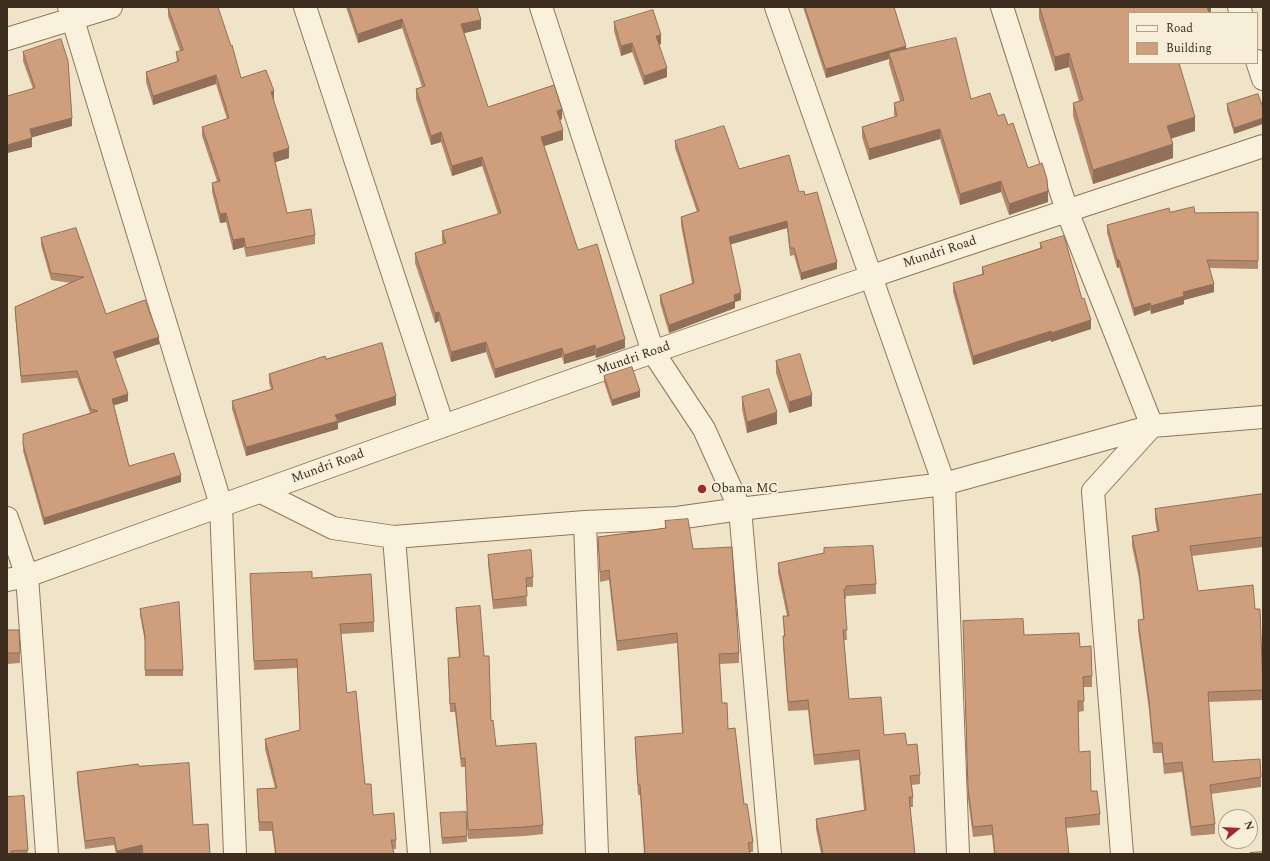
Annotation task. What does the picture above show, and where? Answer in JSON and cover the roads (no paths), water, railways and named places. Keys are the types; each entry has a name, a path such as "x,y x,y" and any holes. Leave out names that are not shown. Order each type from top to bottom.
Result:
{"street":[{"path":"7,39 71,13 111,7"},
{"path":"305,7 443,426"},
{"path":"541,7 653,352 704,429 740,509 770,854"},
{"path":"776,7 944,484 958,854"},
{"path":"1002,7 1067,211 1152,426"},
{"path":"71,13 220,505 235,854"},
{"path":"1258,64 1263,78"},
{"name":"Mundri Road","path":"17,578 443,426 871,276 1263,146"},
{"path":"261,492 333,528 394,537 585,522 677,518 944,484 1152,426 1263,417"},
{"path":"1122,854 1093,491 1152,426"},
{"path":"7,518 17,578 47,854"},
{"path":"585,522 597,854"},
{"path":"394,537 419,854"}],"place":[{"name":"Obama MC","path":"702,489"}]}
